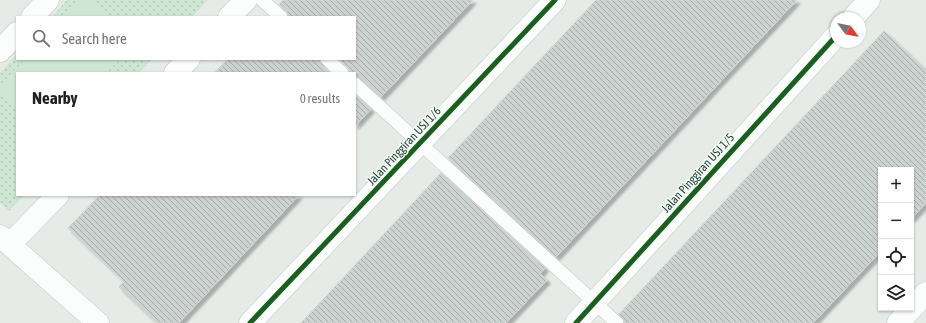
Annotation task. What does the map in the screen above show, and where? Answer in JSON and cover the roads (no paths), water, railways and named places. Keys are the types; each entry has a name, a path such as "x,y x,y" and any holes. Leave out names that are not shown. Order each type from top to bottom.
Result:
{"street":[{"path":"33,16 48,0"},
{"path":"230,16 246,0"},
{"name":"Jalan Pinggiran USJ 1/6","path":"250,323 556,0"},
{"path":"858,12 869,0"},
{"path":"0,51 16,34"},
{"name":"Jalan Pinggiran USJ 1/5","path":"576,323 830,43"},
{"path":"176,72 188,60"},
{"path":"57,196 5,240 98,323"},
{"path":"898,323 926,293"}],"lane":[{"path":"262,0 279,16"},
{"path":"328,60 341,72"},
{"path":"356,85 617,323"}]}
